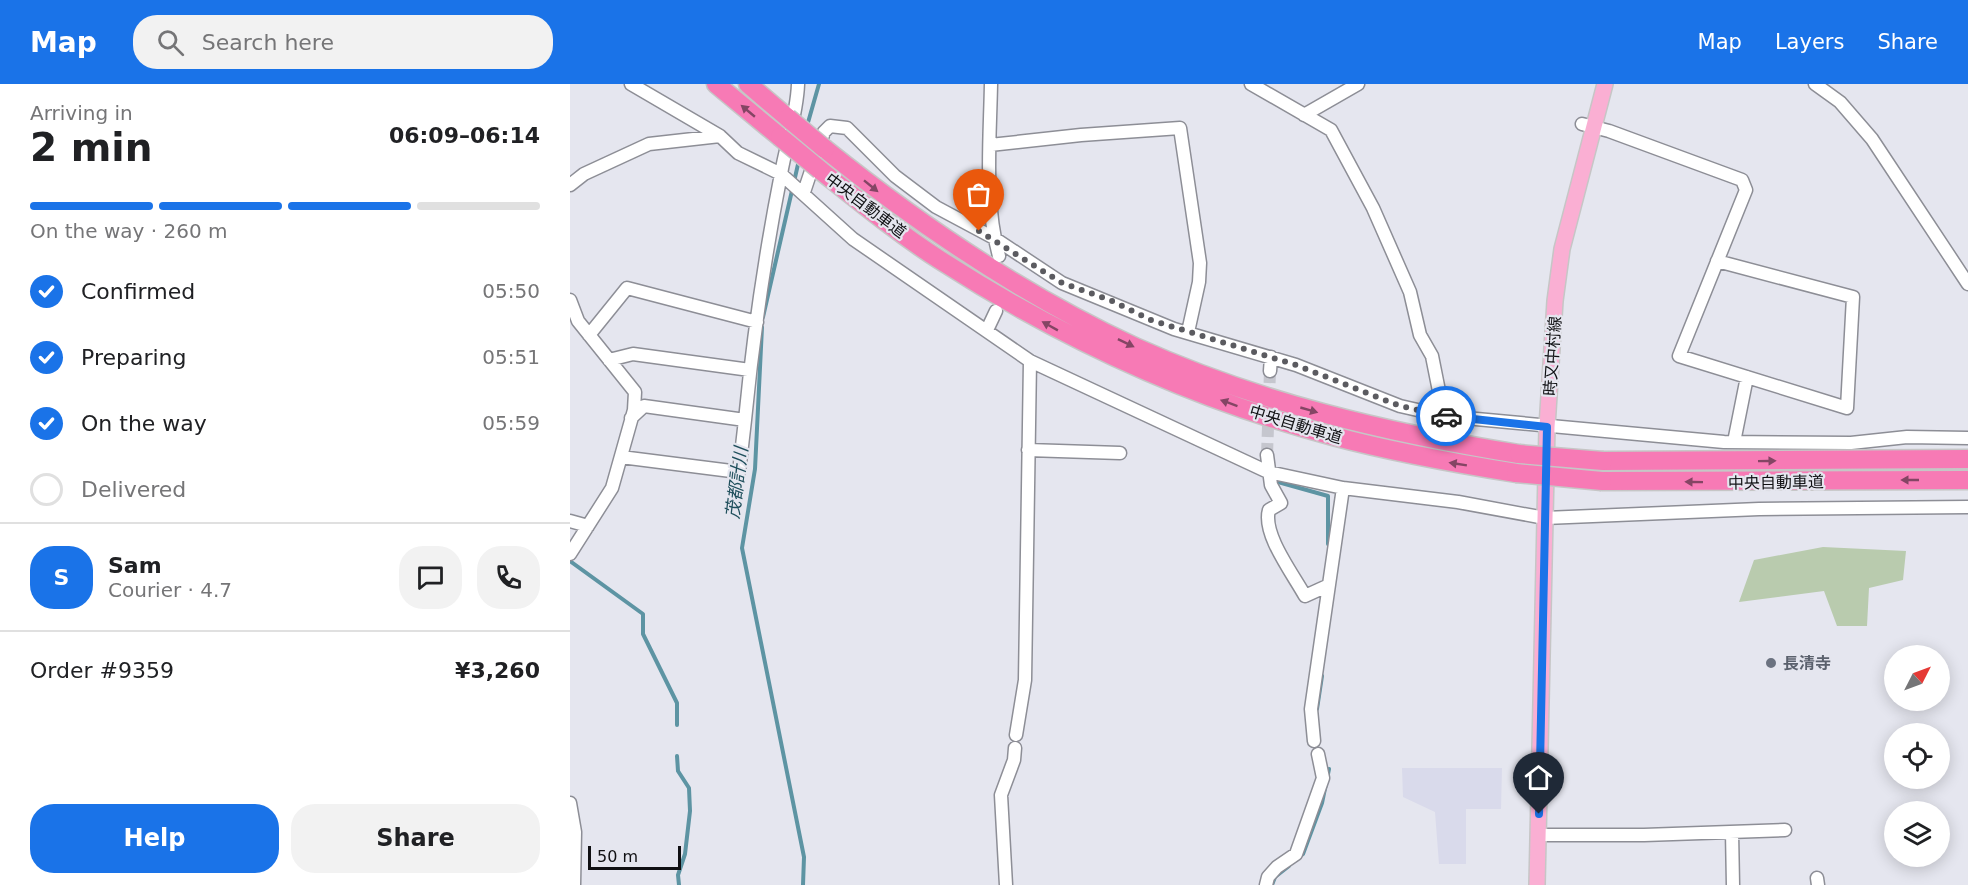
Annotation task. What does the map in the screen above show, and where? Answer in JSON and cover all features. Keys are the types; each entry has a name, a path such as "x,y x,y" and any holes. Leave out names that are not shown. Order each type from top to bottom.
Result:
{"highway":[{"name":"中央自動車道","path":"716,84 820,170 937,259 1034,317 1128,364 1253,411 1331,436 1387,450 1516,473 1602,481 1968,480"},
{"name":"中央自動車道","path":"748,84 885,197 948,242 1073,316 1136,347 1207,376 1336,417 1453,443 1519,454 1603,461 1968,459"}],"main road":[{"name":"時又中村線","path":"1537,885 1547,427 1555,301 1562,249 1588,126 1605,84"}],"street":[{"path":"631,84 720,136 738,153 793,184 827,219 853,239 1030,361 1268,472 1342,488 1458,502 1545,518 1759,509 1968,507"},
{"path":"621,457 739,472 757,322 793,184 798,84"},
{"path":"991,84 990,145 994,238 999,256"},
{"path":"1251,84 1331,130 1373,208 1410,292 1420,335 1431,356 1443,416"},
{"path":"1304,115 1358,84"},
{"path":"1815,84 1840,102 1872,139 1968,284"},
{"path":"793,184 824,132 830,126 848,128 867,150 903,182 946,213 994,238 1062,283 1188,332 1270,357 1400,406 1443,416 1734,442 1851,443 1907,437 1968,438"},
{"path":"1588,126 1742,180 1746,190 1717,261 1679,356 1847,408 1852,297 1717,261"},
{"path":"990,145 1081,135 1179,128 1200,263 1199,282 1188,332"},
{"path":"570,185 584,174 649,144 720,136"},
{"path":"589,335 627,288 757,322"},
{"path":"570,300 578,321 634,392 631,418 612,488 570,554"},
{"path":"987,330 996,311"},
{"path":"609,360 633,354 750,370"},
{"path":"1270,357 1270,371"},
{"path":"1006,885 1001,795 1014,760 1025,680 1030,361"},
{"path":"1734,442 1747,377"},
{"path":"631,418 644,406 745,420"},
{"path":"1028,450 1120,453"},
{"path":"1267,455 1271,485 1281,503 1269,510 1266,520 1269,532 1305,596 1327,586"},
{"path":"1314,741 1311,709 1342,488"},
{"path":"570,522 588,526"},
{"path":"1266,885 1268,877 1277,867 1296,854 1323,778 1318,754"},
{"path":"570,803 575,832 574,885"},
{"path":"1539,835 1785,830"},
{"path":"1732,832 1733,885"}],"shaded area":[{"path":"1402,768 1502,768 1501,809 1466,809 1466,864 1439,864 1435,812 1403,797"}],"green space":[{"path":"1823,547 1906,551 1903,580 1869,588 1867,626 1837,626 1824,591 1739,602 1754,560"}],"waterway":[{"name":"茂都計川","path":"807,126 819,84"},
{"name":"茂都計川","path":"763,317 799,160"},
{"name":"茂都計川","path":"762,327 755,469 742,548 804,857 803,885"},
{"path":"1278,482 1328,496 1328,544"},
{"path":"570,561 643,614 643,634 677,703 677,725"},
{"path":"1317,709 1322,676"},
{"path":"677,756 678,771 689,788 690,811 685,854 678,875 679,885"},
{"path":"1299,857 1303,854 1322,803 1329,769"},
{"path":"1272,885 1275,877 1289,866"}],"tunnel":[{"path":"1267,455 1270,371"}],"way so far":[{"path":"979,231 994,238 1062,283 1110,300 1151,320 1296,365 1400,406 1446,416"}],"place":[{"name":"長清寺","path":"1771,663"}],"route":[{"path":"1446,416 1547,427 1539,814"}]}
